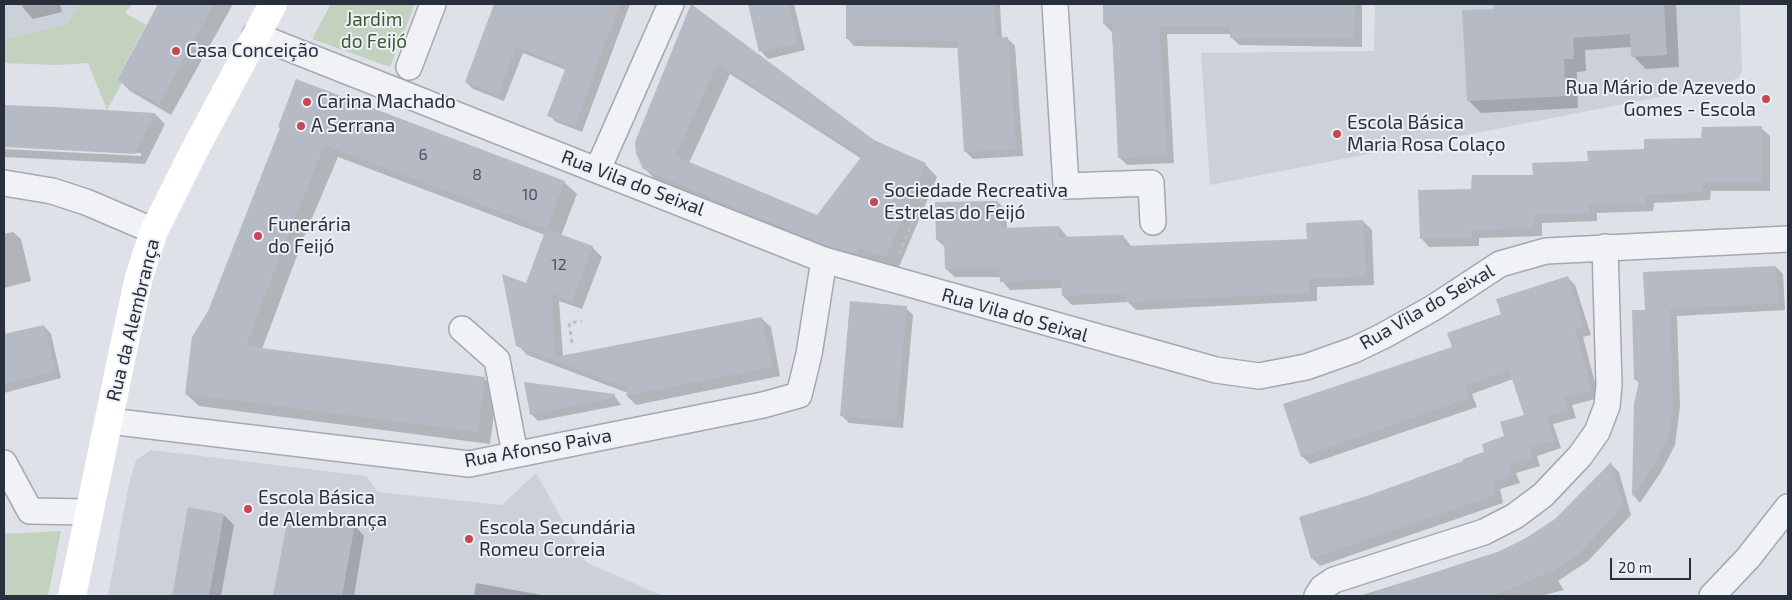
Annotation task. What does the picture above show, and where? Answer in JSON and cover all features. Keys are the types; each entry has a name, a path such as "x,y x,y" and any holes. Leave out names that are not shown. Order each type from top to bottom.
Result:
{"main road":[{"name":"Rua da Alembrança","path":"72,596 88,512 140,277 154,231 255,35 273,4"}],"street":[{"path":"408,67 433,4"},
{"path":"598,169 671,4"},
{"path":"1055,4 1066,186 1151,183 1153,222"},
{"name":"Rua Vila do Seixal","path":"255,35 598,169 824,260 1161,356 1216,370 1260,376 1306,367 1383,336 1500,264 1546,251 1788,239"},
{"path":"4,183 52,191 86,202 154,231"},
{"path":"1317,596 1322,588 1334,580 1484,532 1515,516 1543,495 1580,456 1597,432 1607,406 1609,385 1605,247"},
{"name":"Rua Afonso Paiva","path":"109,421 469,464 763,405 799,394 809,354 824,260"},
{"path":"462,329 497,360 515,454"},
{"path":"4,463 30,511 88,512"},
{"path":"1712,596 1748,558 1788,507"}],"path":[{"path":"896,262 926,190"},
{"path":"572,343 570,323 582,321"}],"shaded area":[{"path":"4,4 80,4 67,24 4,39"},
{"name":"Escola Básica Maria Rosa Colaço","path":"1375,4 1740,4 1742,71 1739,77 1726,84 1210,185 1201,53 1374,51"},
{"name":"Escola Básica de Alembrança","path":"151,450 366,476 378,492 502,505 536,473 586,562 663,596 108,596 129,483 136,460"}],"green space":[{"path":"80,4 132,4 125,13 146,25 117,79 122,83 107,110 88,63 58,65 4,63 4,39 67,24"},
{"name":"Jardim do Feijó","path":"331,4 415,4 390,67 312,39"},
{"path":"61,531 48,596 4,596 4,534"}],"building":[{"path":"158,4 214,4 159,104 117,80"},
{"path":"494,4 620,4 575,126 547,116 566,67 516,47 498,95 465,82"},
{"path":"691,4 874,140 926,163 886,257 860,248 857,254 830,247 643,169 636,153 635,142","holes":["718,63 862,156 817,215 675,156"]},
{"path":"748,4 789,4 798,43 759,52"},
{"path":"846,4 994,4 996,38 1008,37 1016,149 964,152 957,41 846,39"},
{"path":"1103,4 1355,4 1354,39 1230,38 1230,27 1159,27 1167,155 1118,158 1112,24 1103,24"},
{"path":"1494,4 1664,4 1667,55 1631,57 1630,34 1573,38 1574,59 1564,59 1566,96 1467,101 1462,10 1494,9"},
{"path":"296,79 565,181 546,229 325,145 292,224 246,346 485,377 478,432 185,394 192,337 208,311 280,128 278,127"},
{"path":"4,105 155,113 135,154 4,147"},
{"path":"1762,126 1762,183 1703,183 1702,192 1646,195 1645,204 1589,205 1589,213 1534,215 1534,228 1471,230 1472,238 1420,239 1418,190 1471,189 1472,175 1533,175 1532,163 1588,161 1587,151 1644,149 1644,139 1701,138 1702,127"},
{"path":"998,201 999,228 1059,226 1059,237 1123,235 1124,246 1307,239 1306,223 1363,220 1366,276 1309,279 1309,293 1126,302 1126,293 1062,296 1061,279 1000,282 999,268 945,269 944,240 936,240 935,202"},
{"path":"546,229 593,246 572,301 551,293 555,357 762,317 772,367 626,396 628,388 516,346 502,274 526,283"},
{"path":"1776,266 1779,303 1670,309 1673,408 1668,437 1654,465 1632,497 1634,403 1640,378 1634,380 1632,310 1645,310 1643,272"},
{"path":"1568,276 1584,327 1575,329 1592,390 1565,397 1568,410 1546,416 1554,440 1530,448 1533,458 1509,465 1512,475 1493,482 1495,495 1311,559 1299,517 1367,496 1484,452 1482,444 1504,436 1500,422 1524,415 1509,370 1465,386 1469,398 1301,457 1283,404 1452,347 1447,333 1501,314 1496,299"},
{"path":"850,301 907,306 896,421 840,416"},
{"path":"44,325 55,371 4,384 4,334"},
{"path":"524,382 615,394 615,398 530,415"},
{"path":"1611,462 1623,506 1580,553 1551,572 1492,596 1376,596 1375,592 1500,551 1526,538 1555,519"},
{"path":"188,507 224,514 209,596 172,596"},
{"path":"289,512 355,524 342,596 273,596"}],"place":[{"name":"Casa Conceição","path":"176,51"},
{"name":"Rua Mário de Azevedo Gomes - Escola","path":"1766,99"},
{"name":"Carina Machado","path":"307,102"},
{"name":"A Serrana","path":"301,126"},
{"name":"Escola Básica Maria Rosa Colaço","path":"1337,134"},
{"name":"Sociedade Recreativa Estrelas do Feijó","path":"874,202"},
{"name":"Funerária do Feijó","path":"258,236"},
{"name":"Escola Básica de Alembrança","path":"248,509"},
{"name":"Escola Secundária Romeu Correia","path":"469,539"}]}
